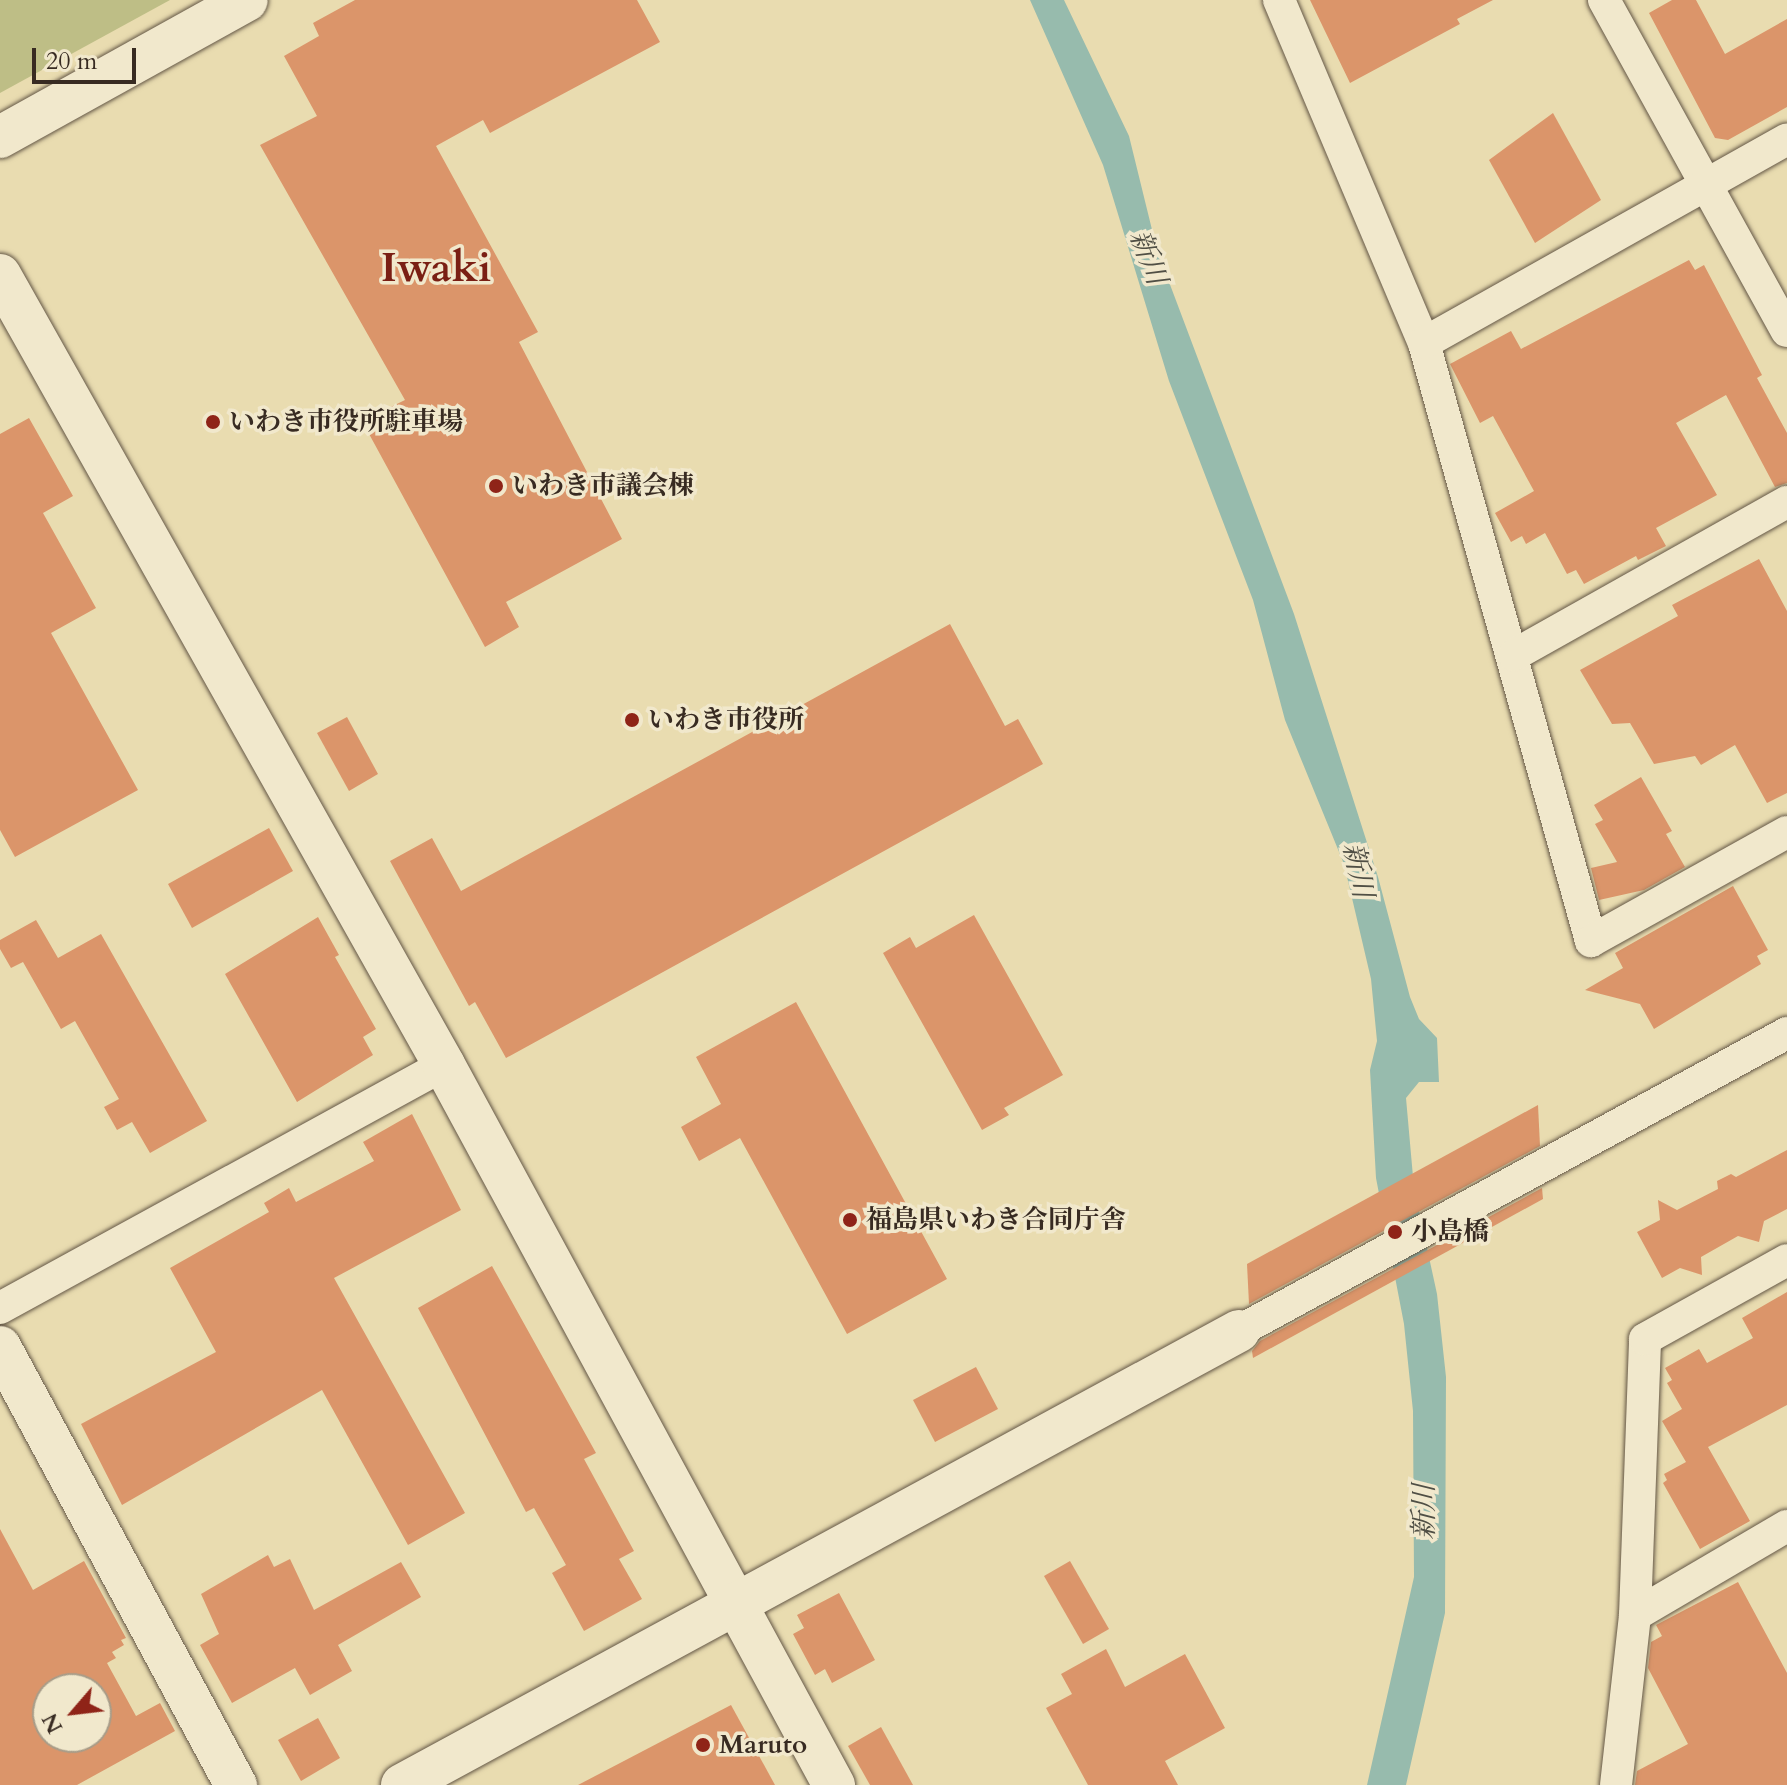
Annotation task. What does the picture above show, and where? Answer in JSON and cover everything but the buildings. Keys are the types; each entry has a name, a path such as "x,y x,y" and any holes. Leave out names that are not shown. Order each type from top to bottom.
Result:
{"street":[{"path":"0,137 247,0"},
{"path":"1279,0 1424,343 1514,655 1591,941 1787,832"},
{"path":"1604,0 1787,331"},
{"path":"1424,343 1708,187 1787,139"},
{"path":"0,275 444,1065 834,1785"},
{"path":"1514,655 1787,502"},
{"path":"402,1785 1787,1033"},
{"path":"0,1308 444,1065"},
{"path":"1616,1785 1635,1615 1645,1339 1787,1260"},
{"path":"0,1347 236,1785"},
{"path":"1635,1615 1787,1526"}],"green space":[{"path":"0,0 170,0 0,93"}],"water":[{"name":"新川","path":"1030,0 1064,0 1129,136 1157,250 1294,614 1378,877 1410,997 1419,1019 1437,1038 1439,1082 1419,1082 1406,1098 1414,1188 1437,1294 1446,1377 1445,1613 1406,1785 1367,1785 1414,1577 1413,1411 1404,1324 1376,1178 1370,1070 1377,1041 1371,979 1344,864 1285,720 1253,600 1169,381 1103,165"}],"place":[{"name":"いわき市役所駐車場","path":"213,422"},
{"name":"いわき市議会棟","path":"496,486"},
{"name":"いわき市役所","path":"632,720"},
{"name":"福島県いわき合同庁舎","path":"850,1220"},
{"name":"小島橋","path":"1395,1232"},
{"name":"Maruto","path":"703,1745"}],"district":[{"name":"Iwaki","path":"436,268"}]}
